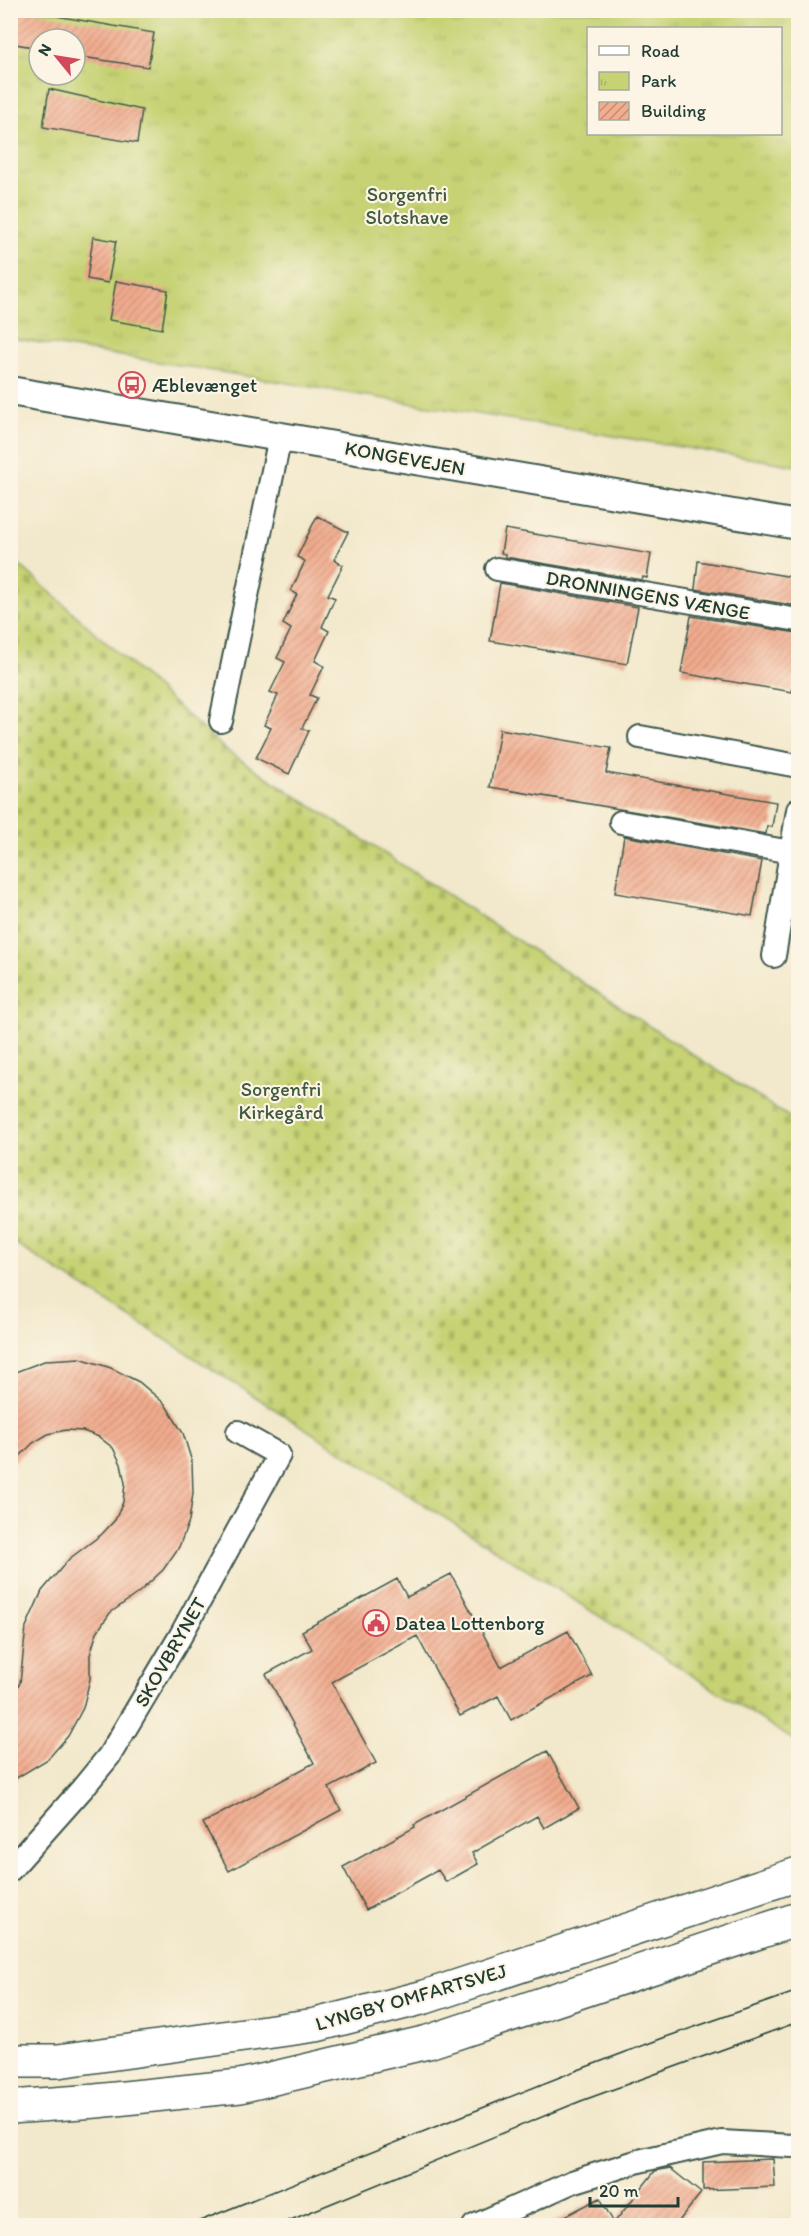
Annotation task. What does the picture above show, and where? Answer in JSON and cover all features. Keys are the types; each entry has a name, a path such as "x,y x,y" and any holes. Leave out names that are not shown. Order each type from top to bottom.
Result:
{"highway":[{"name":"LYNGBY OMFARTSVEJ","path":"10,2061 58,2061 316,2025 425,1997 798,1874"},
{"path":"10,2107 96,2102 240,2086 428,2042 798,1919"},
{"path":"10,2055 58,2061"}],"street":[{"name":"KONGEVEJEN","path":"10,392 798,525"},
{"path":"221,721 280,437"},
{"name":"DRONNINGENS VÆNGE","path":"497,569 798,620"},
{"path":"640,737 798,766"},
{"path":"774,956 790,911 791,852 798,810"},
{"path":"621,822 791,852"},
{"name":"SKOVBRYNET","path":"10,1870 75,1798 109,1756 181,1635 279,1455 238,1432"},
{"path":"474,2226 572,2182 639,2161 722,2142 792,2146 798,2144"}],"green space":[{"name":"Sorgenfri Slotshave","path":"10,11 798,11 798,466 11,338"},
{"name":"Sorgenfri Kirkegård","path":"11,557 227,751 798,1123 798,1743 11,1241"}],"building":[{"path":"10,10 22,10 154,33 148,67 87,58 87,27 27,27 27,46 10,43"},
{"path":"49,89 142,110 137,143 43,127"},
{"path":"93,237 116,241 108,283 87,279"},
{"path":"116,281 168,290 162,329 109,320"},
{"path":"317,516 348,532 334,560 343,565 328,595 335,598 322,627 329,631 315,661 324,666 310,695 317,698 302,728 309,731 289,774 256,758 271,728 264,725 278,695 270,692 285,662 277,658 291,629 283,624 297,594 291,591 305,561 297,557"},
{"path":"505,529 651,554 647,578 643,577 642,580 505,557 505,554 501,553"},
{"path":"698,561 798,578 798,606 695,589"},
{"path":"500,583 638,607 627,664 490,641"},
{"path":"691,616 798,633 798,653 792,692 681,673"},
{"path":"500,729 611,748 606,773 776,802 772,827 767,826 766,834 490,787"},
{"path":"624,836 762,861 752,916 615,893"},
{"path":"80,1358 111,1368 139,1382 165,1404 183,1433 192,1462 193,1493 189,1521 179,1547 163,1570 138,1593 110,1613 97,1632 90,1655 90,1679 83,1708 68,1736 48,1759 10,1782 10,1700 20,1683 26,1627 42,1591 69,1559 102,1534 115,1520 123,1502 125,1483 121,1464 113,1448 99,1437 83,1431 66,1430 48,1434 33,1443 10,1466 10,1374 47,1360"},
{"path":"451,1574 501,1667 568,1631 592,1676 511,1720 498,1696 460,1716 417,1636 332,1682 376,1763 329,1788 341,1810 229,1871 203,1823 314,1763 266,1674 312,1649 302,1631 397,1579 407,1597"},
{"path":"547,1751 579,1808 544,1828 537,1816 472,1853 478,1864 446,1882 438,1870 366,1910 343,1867"},
{"path":"773,2159 775,2187 703,2190 703,2162"},
{"path":"670,2168 701,2193 675,2226 546,2226 600,2198 614,2223 655,2171"}],"tram line":[{"path":"187,2226 570,2073 798,1991"},
{"path":"276,2226 581,2101 798,2022"}],"place":[{"name":"Æblevænget","path":"132,385"},
{"name":"Datea Lottenborg","path":"376,1623"}]}
